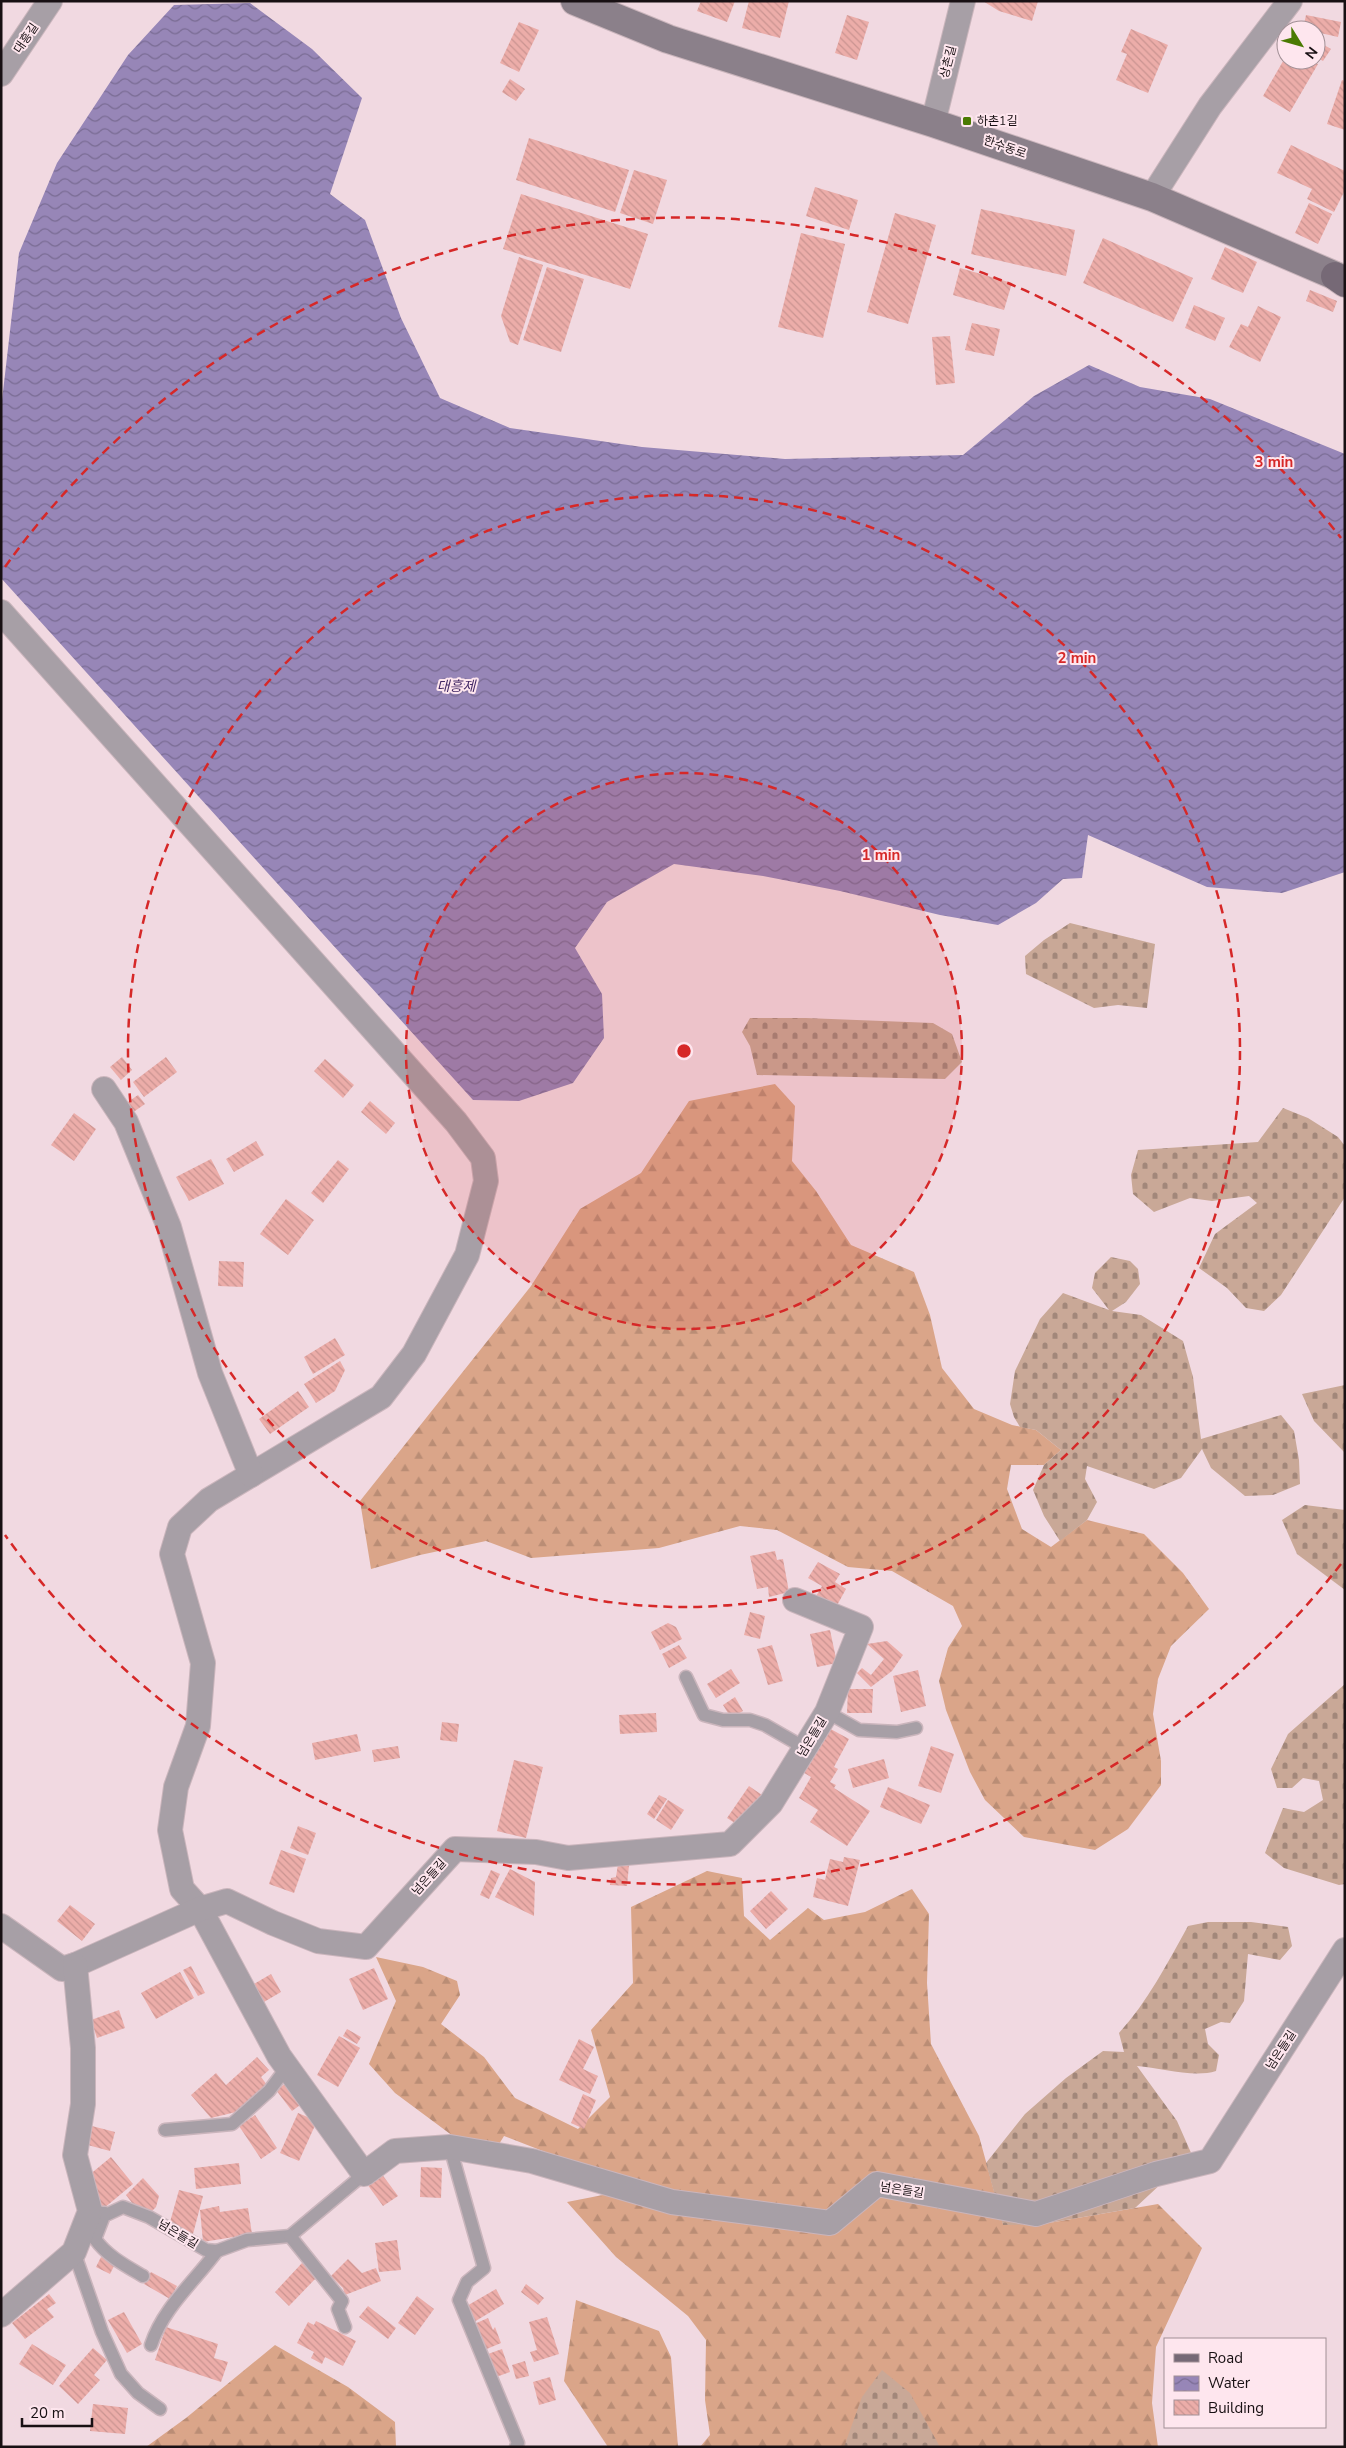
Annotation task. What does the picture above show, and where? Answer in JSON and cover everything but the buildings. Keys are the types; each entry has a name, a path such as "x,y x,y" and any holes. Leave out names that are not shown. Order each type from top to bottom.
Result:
{"street":[{"name":"대흥길","path":"1,74 50,1"},
{"name":"한수동로","path":"575,1 668,39 933,122 1152,197 1342,279"},
{"name":"상촌길","path":"933,122 963,1"},
{"path":"1152,197 1210,106 1290,1"},
{"path":"1,612 456,1122 482,1158 486,1181 467,1255 414,1354 381,1397 210,1500 180,1527 172,1554 203,1663 198,1726 176,1787 170,1830 182,1889 200,1909 287,2067 364,2174"},
{"path":"104,1089 126,1122 169,1227 210,1373 251,1475"},
{"name":"넘은들길","path":"200,1909 227,1901 273,1923 318,1941 366,1947 455,1849 536,1852 568,1858 730,1844 771,1803 827,1712 861,1626 795,1600"},
{"path":"1,1926 62,1969 75,1965 200,1909"},
{"name":"넘은들길","path":"364,2174 395,2151 450,2147 532,2161 672,2202 830,2223 877,2184 1036,2214 1156,2174 1210,2161 1345,1950"},
{"path":"1,2315 74,2252 98,2212 75,2155 82,2104 82,2048 75,1965"}],"lane":[{"path":"686,1677 704,1715 723,1720 750,1720 765,1725 805,1748"},
{"path":"827,1712 859,1730 897,1732 916,1728"},
{"path":"165,2130 232,2124 269,2091 287,2067"},
{"path":"450,2147 484,2268 467,2282 459,2300 518,2443 516,2447"},
{"name":"넘은들길","path":"290,2236 364,2174"},
{"name":"넘은들길","path":"98,2212 123,2207 150,2217 206,2250 217,2251"},
{"path":"98,2212 95,2239 115,2259 143,2276"},
{"path":"151,2345 156,2328 170,2308 217,2251 247,2240 290,2236 342,2301 338,2309 345,2327"},
{"path":"74,2252 102,2332 121,2374 138,2393 160,2409"}],"green space":[{"path":"1070,923 1155,944 1147,1008 1118,1005 1094,1008 1026,974 1025,956 1044,940"},
{"path":"750,1018 806,1018 933,1023 952,1034 962,1062 945,1079 757,1075 750,1046 742,1032"},
{"path":"775,1084 795,1106 792,1161 816,1191 851,1245 914,1272 930,1315 942,1368 974,1409 1012,1425 1036,1430 1061,1450 1044,1465 1011,1465 1007,1489 1022,1529 1051,1547 1087,1520 1144,1534 1183,1573 1209,1609 1171,1646 1158,1679 1153,1714 1161,1761 1161,1785 1128,1829 1095,1850 1024,1837 985,1800 970,1772 946,1710 939,1681 948,1648 962,1626 953,1606 892,1571 848,1567 777,1530 740,1526 659,1548 531,1558 486,1541 420,1555 371,1569 360,1501 531,1286 580,1209 641,1173 689,1101"},
{"path":"1283,1108 1308,1118 1338,1137 1345,1146 1345,1197 1281,1295 1264,1311 1246,1308 1227,1288 1199,1268 1215,1234 1257,1203 1249,1196 1212,1201 1190,1198 1154,1212 1133,1194 1131,1175 1138,1150 1258,1142"},
{"path":"1111,1257 1130,1261 1138,1269 1140,1284 1126,1302 1112,1311 1141,1315 1183,1341 1193,1377 1201,1439 1281,1415 1294,1431 1299,1460 1300,1484 1273,1495 1245,1496 1211,1468 1202,1449 1181,1478 1154,1489 1087,1466 1085,1479 1097,1502 1087,1520 1060,1541 1044,1516 1033,1490 1044,1465 1061,1450 1036,1430 1020,1427 1014,1417 1010,1404 1015,1371 1040,1319 1063,1293 1109,1310 1092,1288 1095,1273"},
{"path":"1345,1385 1345,1453 1314,1421 1302,1394"},
{"path":"1305,1505 1345,1510 1345,1590 1297,1554 1282,1520"},
{"path":"1345,1684 1345,1884 1339,1885 1284,1868 1265,1853 1283,1808 1304,1812 1323,1800 1319,1781 1303,1778 1292,1788 1277,1788 1271,1769 1288,1734"},
{"path":"707,1871 742,1878 744,1916 770,1940 808,1908 824,1920 865,1912 912,1889 929,1914 927,1983 931,2044 979,2136 1003,2224 1043,2224 1158,2204 1202,2248 1156,2347 1152,2403 1158,2447 700,2447 710,2435 705,2400 706,2340 688,2316 616,2257 567,2202 608,2194 566,2160 504,2136 496,2149 461,2142 395,2093 369,2064 396,2001 376,1957 423,1967 457,1981 460,1995 441,2024 484,2057 515,2098 578,2129 610,2097 591,2030 633,1983 631,1907"},
{"path":"1208,1922 1251,1922 1288,1927 1292,1946 1280,1960 1248,1954 1244,2001 1230,2023 1221,2022 1205,2029 1208,2044 1219,2055 1216,2071 1188,2073 1137,2066 1177,2121 1192,2155 1135,2208 1043,2224 1003,2225 986,2163 1025,2114 1066,2078 1103,2051 1124,2052 1119,2033 1148,1995 1188,1926"},
{"path":"576,2300 659,2331 671,2357 678,2447 608,2447 564,2381"},
{"path":"275,2345 348,2387 395,2422 396,2447 146,2447 186,2418"},
{"path":"882,2370 910,2393 940,2447 844,2447 862,2397"}],"water":[{"name":"대흥제","path":"250,3 312,49 362,98 330,194 365,220 401,318 440,398 510,428 642,447 785,459 963,455 1034,396 1089,365 1140,387 1210,399 1345,454 1345,872 1282,893 1207,887 1088,835 1082,878 1063,879 1036,903 998,925 940,915 840,891 763,876 674,864 607,902 575,948 602,994 604,1038 573,1083 519,1101 473,1100 1,578 1,409 19,253 57,163 128,55 174,5"}],"place":[{"name":"하촌1길","path":"967,121"}]}
